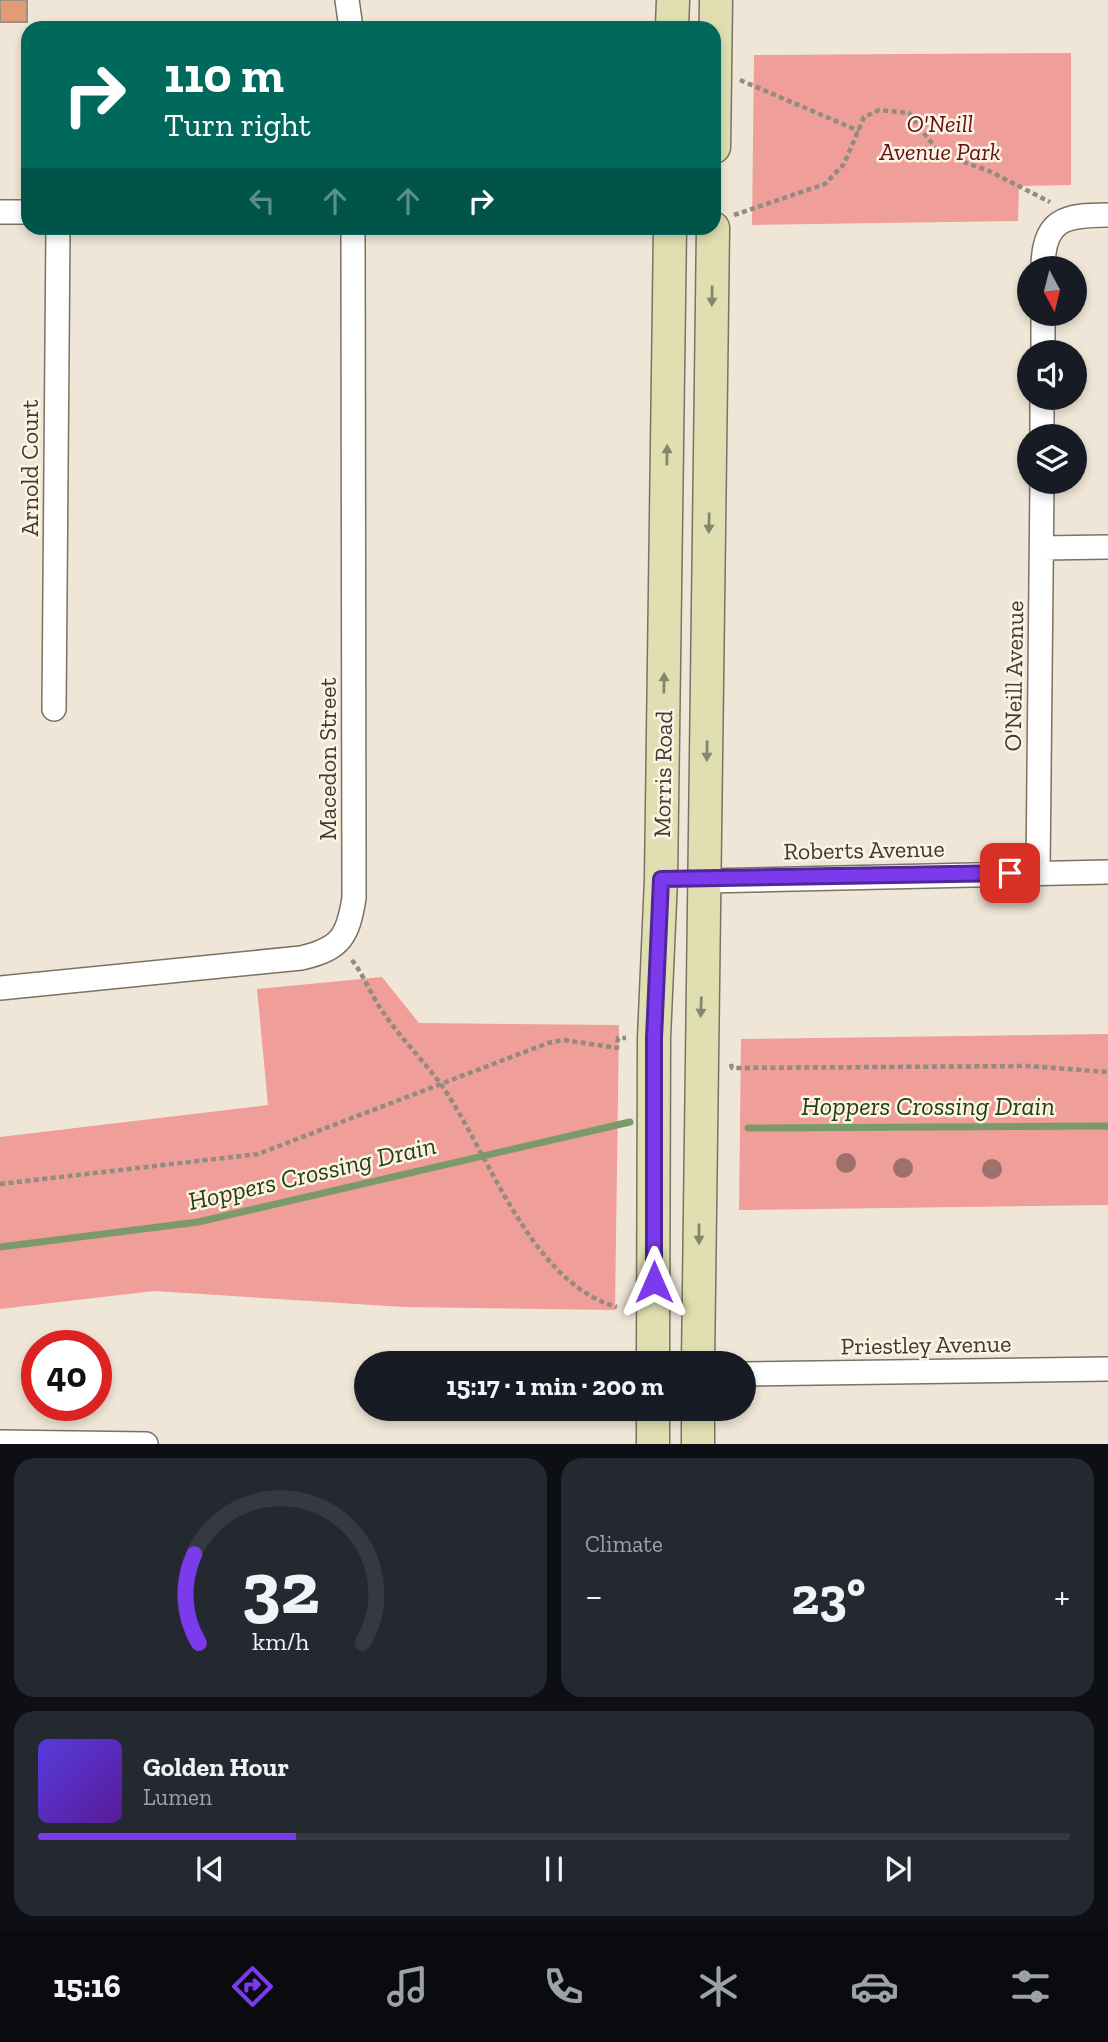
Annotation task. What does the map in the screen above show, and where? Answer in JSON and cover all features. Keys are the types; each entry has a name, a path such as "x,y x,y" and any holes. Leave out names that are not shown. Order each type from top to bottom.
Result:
{"street":[{"path":"347,0 350,21"},
{"path":"672,21 673,0"},
{"path":"716,0 716,21"},
{"path":"0,212 21,212"},
{"path":"1044,256 1045,240 1051,227 1074,217 1108,215"},
{"name":"Arnold Court","path":"54,709 58,235"},
{"name":"Macedon Street","path":"339,943 350,923 354,898 353,235"},
{"name":"Morris Road","path":"653,1351 654,1038 661,879 670,235"},
{"name":"Morris Road","path":"698,1351 700,1048 719,235"},
{"name":"O'Neill Avenue","path":"1038,872 1042,494"},
{"path":"1042,548 1108,547"},
{"name":"Roberts Avenue","path":"705,881 1108,872"},
{"path":"661,879 705,881"},
{"path":"0,988 302,958 320,954 339,943"},
{"name":"Priestley Avenue","path":"756,1374 1108,1369"},
{"path":"653,1421 653,1444"},
{"path":"698,1421 698,1444"},
{"path":"0,1442 54,1440 146,1444"}],"path":[{"path":"721,72 859,131"},
{"path":"721,222 825,184 844,164 864,117 879,110 909,113 940,154 987,170 1037,194 1074,217"},
{"path":"339,943 360,971 382,1012 441,1084 503,1195 548,1259 586,1295 617,1307"},
{"path":"0,1184 258,1154 556,1041 617,1048 618,1038 654,1038"},
{"path":"700,1048 730,1049 732,1068 1001,1066 1108,1072"}],"green space":[{"name":"O'Neill Avenue Park","path":"1071,53 1071,185 1019,186 1018,221 752,225 754,55"},
{"path":"382,977 419,1023 619,1025 615,1310 404,1307 154,1291 0,1309 0,1137 268,1105 257,989"},
{"path":"1108,1034 1108,1205 739,1210 741,1039"}],"building":[{"path":"0,0 27,0 27,21 0,22"}],"waterway":[{"name":"Hoppers Crossing Drain","path":"0,1247 198,1222 630,1122"},
{"name":"Hoppers Crossing Drain","path":"748,1128 1108,1126"}],"route":[{"path":"654,1282 654,1038 661,879 705,881 1010,873"}]}
